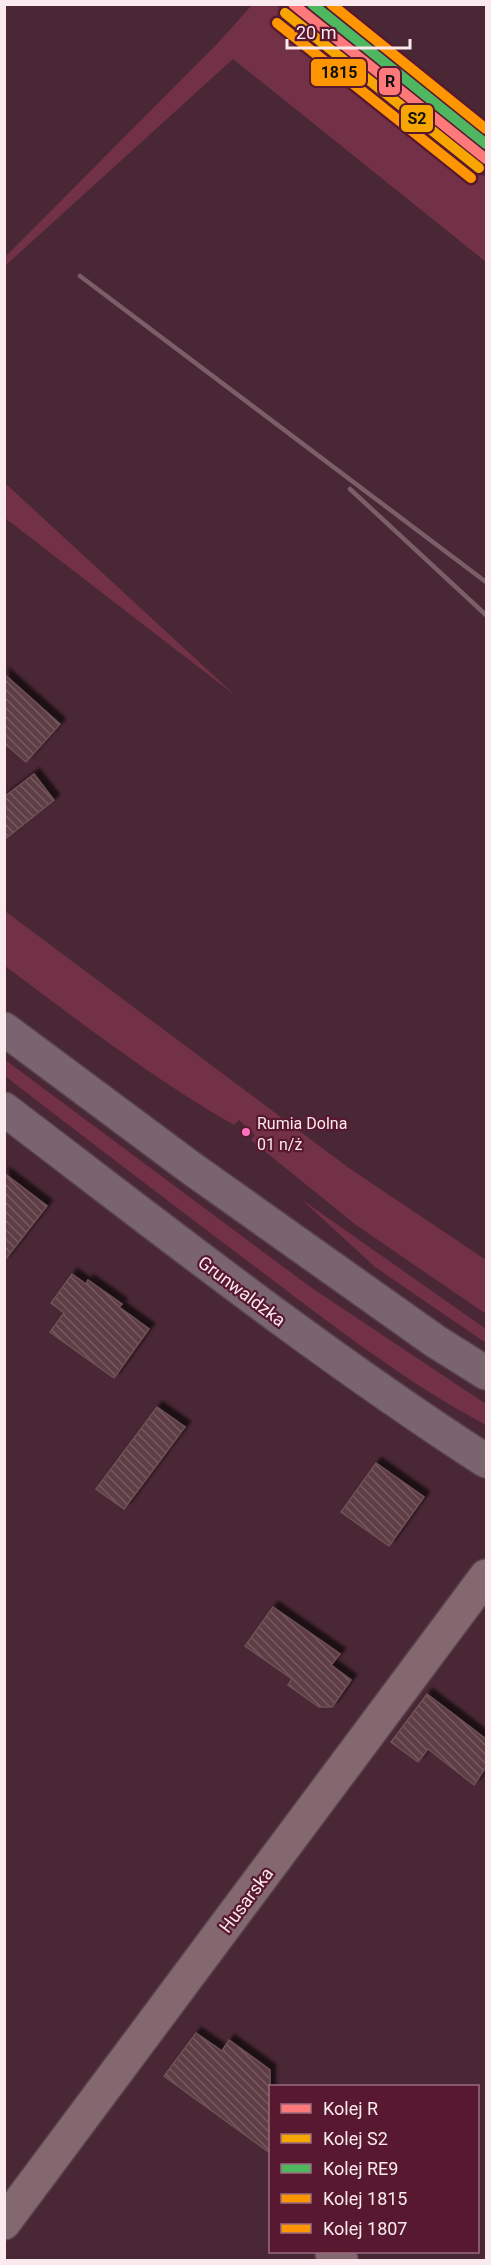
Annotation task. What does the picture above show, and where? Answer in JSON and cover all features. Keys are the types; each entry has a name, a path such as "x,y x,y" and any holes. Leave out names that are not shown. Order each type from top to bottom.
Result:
{"main road":[{"path":"4,1029 191,1168 435,1341 486,1373"},
{"name":"Grunwaldzka","path":"4,1109 292,1329 392,1401 486,1461"}],"street":[{"name":"Husarska","path":"4,2223 486,1576"}],"shaded area":[{"path":"252,5 276,5 486,178 486,262 233,59 5,266 5,257 216,45"},
{"path":"5,483 236,696 5,518"},
{"path":"5,911 349,1168 486,1260 486,1314 356,1225 251,1140 255,1135 239,1120 234,1125 174,1088 5,966"},
{"path":"4,1059 309,1286 486,1404 486,1425 426,1390 313,1311 5,1076"},
{"path":"301,1199 486,1329 486,1343 375,1267"}],"building":[{"path":"4,674 60,724 26,762 4,743"},
{"path":"34,774 54,800 4,840 4,797"},
{"path":"4,1173 47,1206 4,1261"},
{"path":"72,1274 86,1284 88,1280 122,1304 119,1307 149,1329 114,1378 50,1332 64,1313 51,1303"},
{"path":"157,1407 185,1427 124,1509 96,1489"},
{"path":"376,1463 424,1497 389,1546 341,1512"},
{"path":"273,1607 340,1654 331,1665 351,1680 332,1707 319,1707 288,1685 292,1679 245,1646"},
{"path":"427,1694 486,1739 486,1767 474,1785 428,1749 418,1762 391,1742"},
{"path":"196,2033 222,2051 229,2040 270,2070 269,2152 164,2076"}],"railway":[{"path":"80,276 486,582"},
{"path":"350,489 486,615"}],"rail line":[{"name":"R","path":"293,4 486,159"},
{"name":"RE9","path":"312,4 486,144"},
{"name":"1807","path":"331,4 486,129"},
{"name":"S2","path":"285,13 479,168"},
{"name":"1815","path":"277,23 471,178"}],"place":[{"name":"Rumia Dolna 01 n/ż","path":"246,1132"}]}
